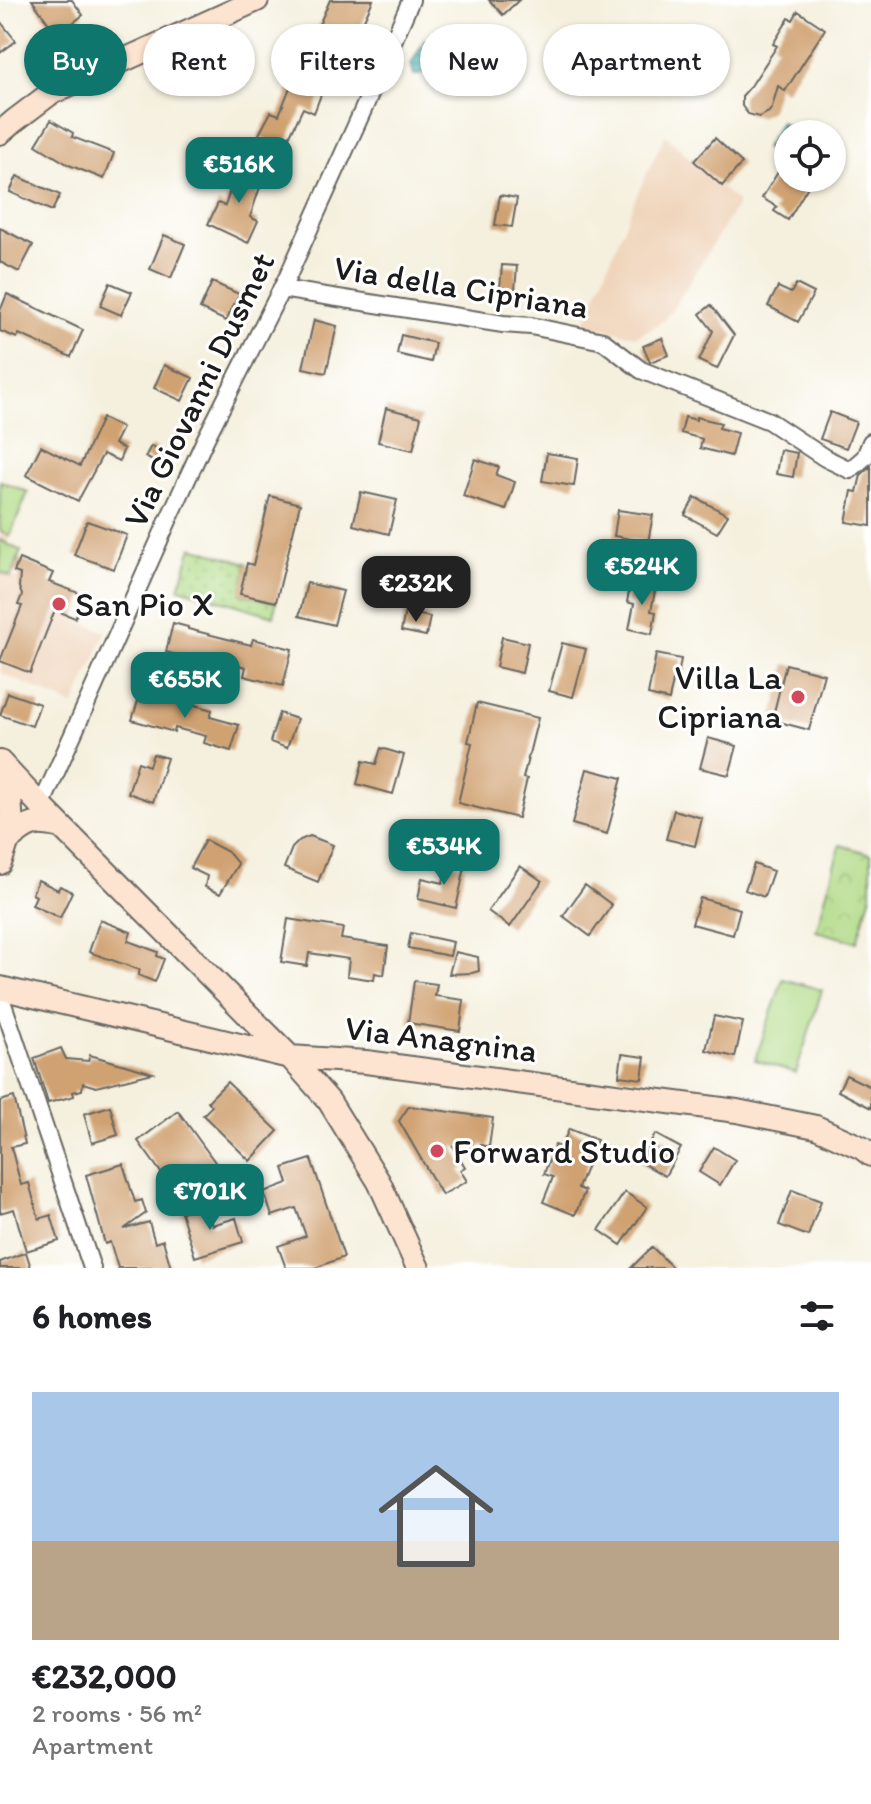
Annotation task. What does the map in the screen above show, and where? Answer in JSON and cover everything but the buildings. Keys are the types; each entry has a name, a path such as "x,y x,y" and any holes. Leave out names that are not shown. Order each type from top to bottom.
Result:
{"main road":[{"path":"0,133 51,93 257,0"},
{"path":"0,762 290,1057 329,1101 379,1182 414,1261"},
{"path":"0,770 8,789 12,814 9,840 0,863"},
{"path":"9,840 25,826 42,823 62,827"},
{"path":"0,974 6,992"},
{"name":"Via Anagnina","path":"6,992 290,1057 366,1062 737,1111 816,1127 871,1155"},
{"path":"231,1043 249,1036 252,1019"}],"street":[{"name":"Via Giovanni Dusmet","path":"41,806 205,440 281,289 411,0"},
{"name":"Via della Cipriana","path":"281,289 531,326 603,341 641,370 769,421 825,458 850,470 865,457 871,442"},
{"path":"6,992 92,1268"}],"shaded area":[{"path":"665,135 738,203 663,321 637,336 584,324 637,195"},
{"path":"0,479 28,490 7,543 21,551 11,576 21,580 21,597 106,632 74,706 0,672"}],"green space":[{"path":"0,481 28,492 10,536 0,531"},
{"path":"0,540 21,551 11,577 0,572"},
{"path":"192,547 247,563 241,594 276,602 274,616 179,588"},
{"path":"840,845 871,854 871,894 857,942 816,931"},
{"path":"783,979 822,990 796,1073 755,1060"}],"water":[{"path":"420,48 420,75 414,75 411,64"},
{"path":"774,133 774,154 765,148"}],"place":[{"name":"San Pio X","path":"59,604"},
{"name":"Villa La Cipriana","path":"798,697"},
{"name":"Forward Studio","path":"437,1151"}]}
